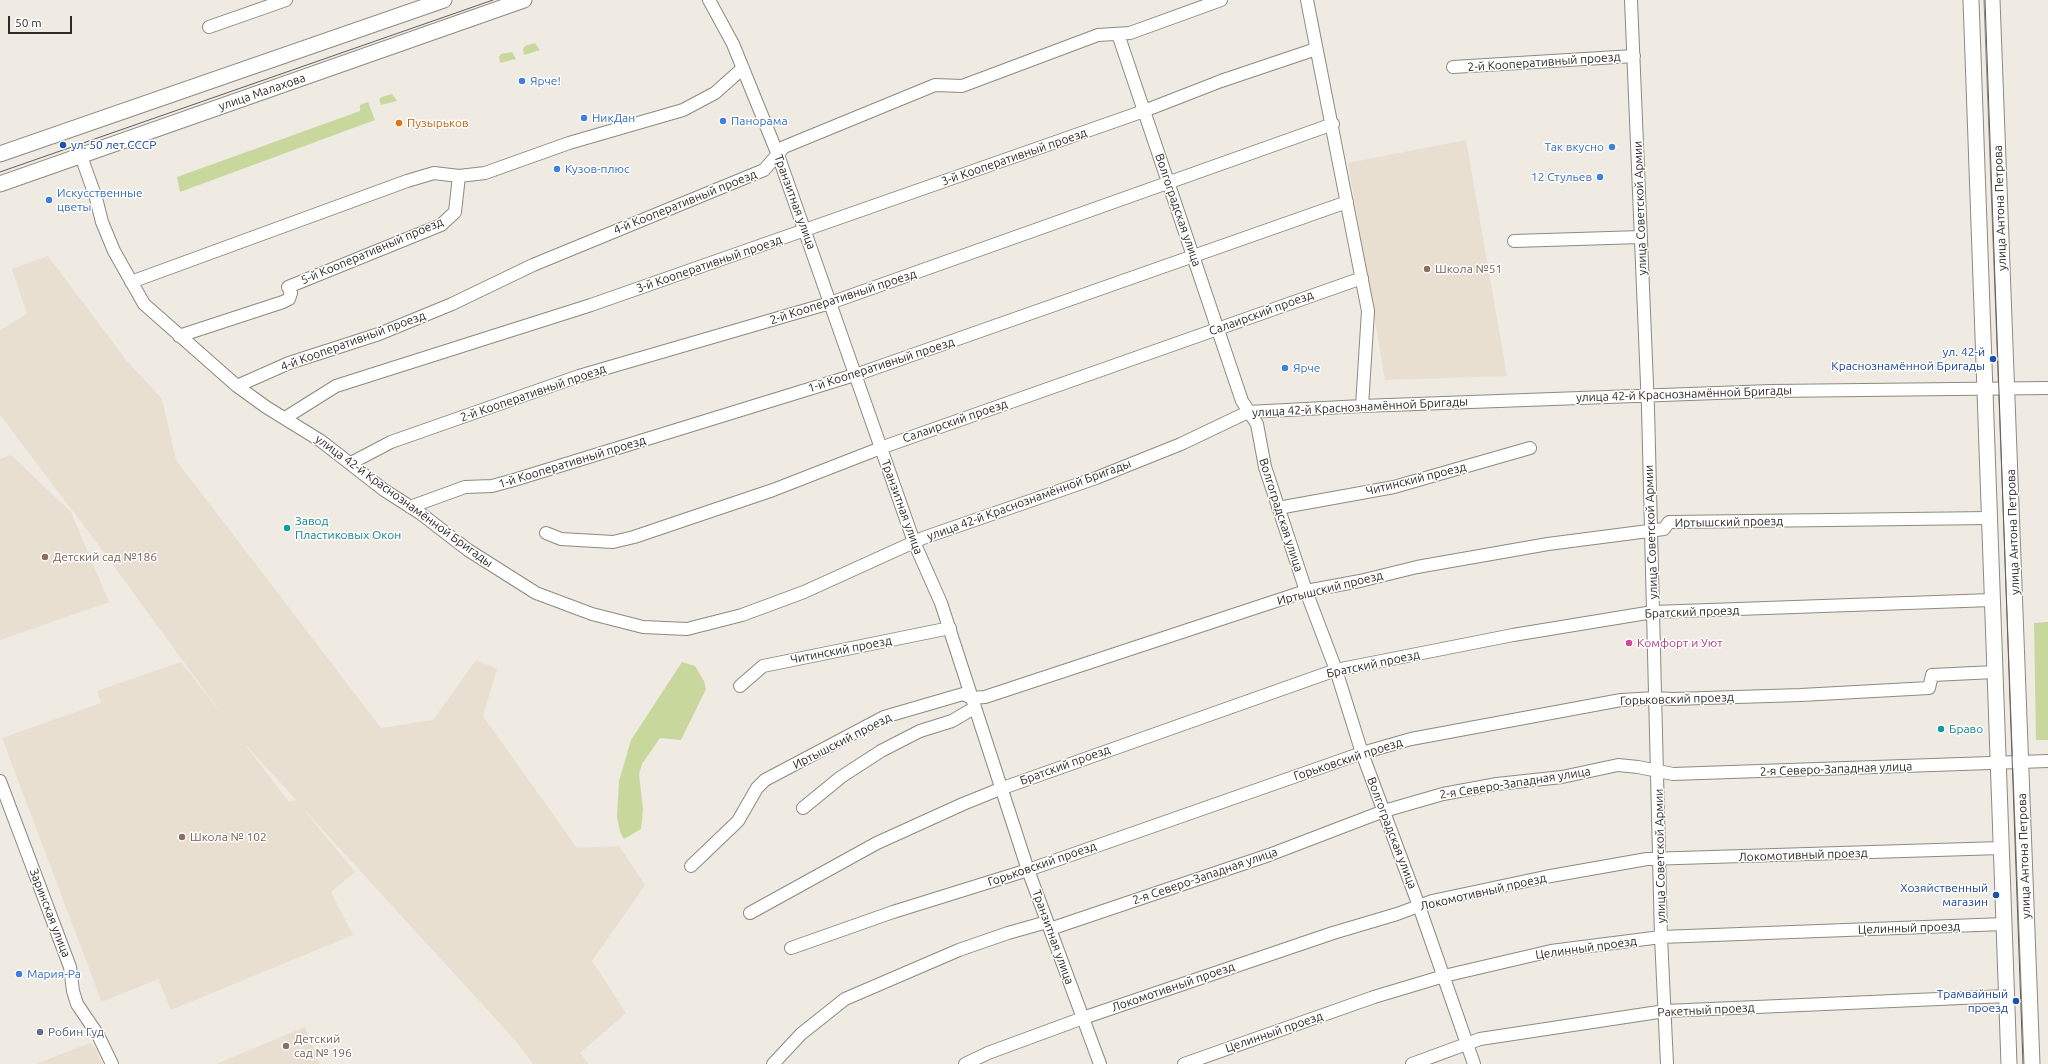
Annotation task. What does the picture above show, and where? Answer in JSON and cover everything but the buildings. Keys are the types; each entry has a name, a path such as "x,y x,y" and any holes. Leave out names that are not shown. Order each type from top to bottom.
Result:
{"main road":[{"path":"0,154 444,0"},
{"name":"улица Малахова","path":"0,184 502,4 524,0"},
{"name":"улица Антона Петрова","path":"1971,0 2009,1064"},
{"name":"улица Антона Петрова","path":"1992,0 2032,1064"}],"street":[{"path":"209,27 286,0"},
{"name":"Транзитная улица","path":"709,0 743,68 778,155 914,542 941,603 950,628 972,703 987,742 1000,788 1028,870 1100,1064"},
{"name":"4-й Кооперативный проезд","path":"237,386 289,364 379,334 452,304 532,265 764,170 784,147 935,85 962,86 1098,35 1130,33 1221,0"},
{"path":"1307,0 1316,49 1333,124 1368,316 1362,406"},
{"name":"улица Советской Армии","path":"1632,0 1647,394 1655,698 1659,773 1659,858 1667,1064"},
{"name":"Волгоградская улица","path":"1118,34 1167,184 1194,257 1242,401 1257,424 1261,452 1306,592 1336,670 1362,753 1419,906 1474,1064"},
{"name":"3-й Кооперативный проезд","path":"285,418 336,386 591,305 1144,111 1221,81 1316,49"},
{"name":"2-й Кооперативный проезд","path":"1453,68 1634,56"},
{"path":"131,282 407,181 434,173 459,176 485,173 569,144 683,110 715,93 743,68"},
{"name":"2-й Кооперативный проезд","path":"351,463 391,442 579,376 830,303 1333,124"},
{"name":"улица 42-й Краснознамённой Бригады","path":"81,156 96,198 102,222 114,251 144,304 237,386 351,463 384,490 410,507 468,550 536,593 592,614 643,627 687,629 742,615 804,592 914,542 1114,472 1181,444 1248,412 1647,394 1849,389 2048,388"},
{"name":"5-й Кооперативный проезд","path":"179,336 283,302 289,299 291,293 288,286 441,225 455,212 459,176"},
{"name":"1-й Кооперативный проезд","path":"410,507 465,487 492,486 514,480 855,374 1194,257 1347,202"},
{"path":"1514,241 1641,237"},
{"name":"Салаирский проезд","path":"546,533 561,539 613,542 620,540 773,490 881,448 1362,278"},
{"name":"Читинский проезд","path":"1278,508 1394,487 1530,448"},
{"name":"Иртышский проезд","path":"803,808 841,777 881,751 920,730 952,721 972,703 985,697 1306,592 1360,581 1416,567 1548,544 1664,529 1669,522 1989,518"},
{"name":"Братский проезд","path":"750,913 877,843 1000,788 1336,670 1513,635 1653,612 1992,600"},
{"name":"Читинский проезд","path":"740,686 763,666 950,628"},
{"name":"Горьковский проезд","path":"791,948 893,912 1028,870 1362,753 1418,737 1621,700 1801,695 1930,688 1932,675 1995,672"},
{"name":"Иртышский проезд","path":"691,866 738,821 757,788 765,780 884,717 963,694 972,703"},
{"name":"2-я Северо-Западная улица","path":"774,1064 801,1034 845,999 953,953 1008,933 1048,925 1269,855 1384,811 1443,794 1497,784 1562,778 1618,765 1638,767 1659,773 1673,774 1998,764 2048,761"},
{"name":"Заринская улица","path":"0,781 70,967 73,991 77,1004 98,1035 112,1064"},
{"name":"Локомотивный проезд","path":"965,1064 988,1053 1083,1018 1333,933 1419,906 1545,877 1659,858 2001,848"},
{"name":"Целинный проезд","path":"1184,1064 1374,997 1444,976 1551,951 1662,937 2004,924"},
{"name":"Ракетный проезд","path":"1412,1064 1480,1039 1665,1011 2007,996"}],"shaded area":[{"name":"Школа №51","path":"1466,140 1507,376 1385,380 1348,163"},
{"path":"48,256 127,361 162,399 176,460 381,728 433,720 476,660 497,669 483,716 577,848 619,846 645,885 592,961 626,1013 580,1053 589,1064 533,1064 515,1040 299,804 355,872 331,892 353,935 171,1010 158,979 104,1001 101,1000 2,738 101,703 97,691 181,662 224,717 97,543 0,415 0,330 27,314 12,269","holes":["247,746 296,800 289,802"]},
{"name":"Детский сад №186","path":"11,455 71,512 109,602 0,640 0,459"},
{"name":"Детский сад № 196","path":"305,1027 320,1064 216,1064"},
{"path":"90,1043 95,1047 102,1064 36,1064"}],"green space":[{"path":"535,43 540,50 524,55 523,49 525,46"},
{"path":"512,52 516,59 500,63 499,57 501,54"},
{"path":"392,94 397,101 381,105 379,99"},
{"path":"368,102 375,120 180,192 177,177 360,111 360,105"},
{"path":"2048,622 2048,740 2036,740 2034,623"},
{"path":"682,662 695,666 704,681 706,689 681,740 660,738 642,764 639,774 643,809 641,829 624,839 620,832 617,816 619,781 631,740"}],"tram line":[{"path":"0,172 493,0"},
{"path":"1985,0 2023,1064"}],"place":[{"name":"Ярче!","path":"522,81"},
{"name":"НикДан","path":"584,118"},
{"name":"Панорама","path":"723,121"},
{"name":"Пузырьков","path":"399,123"},
{"name":"ул. 50 лет СССР","path":"63,145"},
{"name":"Так вкусно","path":"1612,147"},
{"name":"Кузов-плюс","path":"557,169"},
{"name":"12 Стульев","path":"1600,177"},
{"name":"Искусственные цветы","path":"49,200"},
{"name":"Школа №51","path":"1427,269"},
{"name":"ул. 42-й Краснознамённой Бригады","path":"1993,359"},
{"name":"Ярче","path":"1285,368"},
{"name":"Завод Пластиковых Окон","path":"287,528"},
{"name":"Детский сад №186","path":"45,557"},
{"name":"Комфорт и Уют","path":"1629,643"},
{"name":"Браво","path":"1941,729"},
{"name":"Школа № 102","path":"182,837"},
{"name":"Хозяйственный магазин","path":"1996,895"},
{"name":"Мария-Ра","path":"19,974"},
{"name":"Трамвайный проезд","path":"2016,1001"},
{"name":"Робин Гуд","path":"40,1032"},
{"name":"Детский сад № 196","path":"286,1046"}]}
